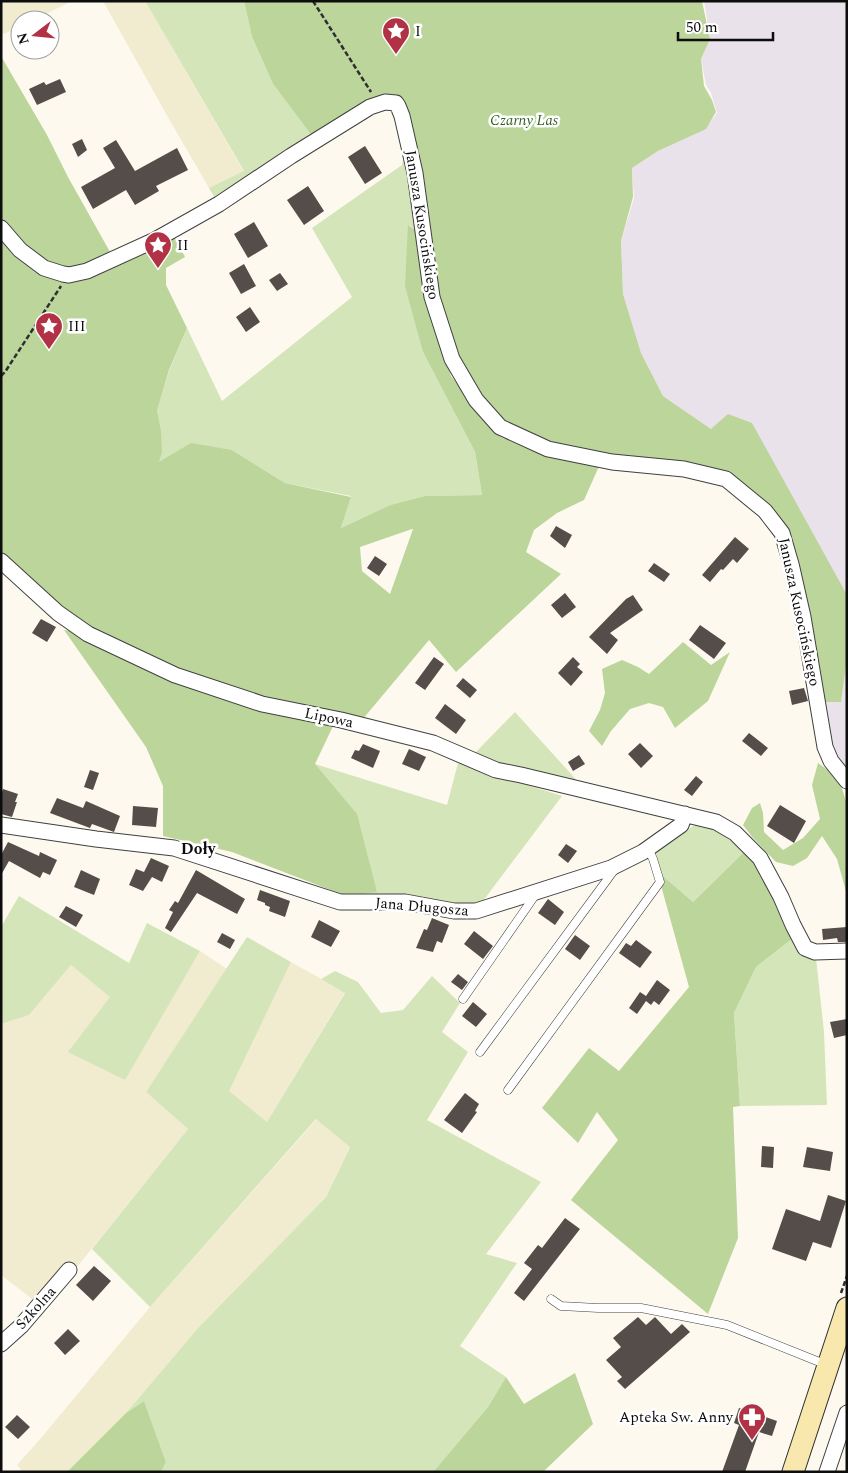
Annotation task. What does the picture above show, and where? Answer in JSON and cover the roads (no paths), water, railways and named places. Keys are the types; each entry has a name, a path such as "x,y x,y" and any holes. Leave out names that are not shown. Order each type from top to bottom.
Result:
{"main road":[{"path":"793,1472 828,1366 841,1346 847,1308"}],"street":[{"name":"Janusza Kusocińskiego","path":"1,228 20,250 44,268 69,275 88,271 155,240 225,200 370,107 390,101 396,103 402,116 415,173 432,298 452,359 476,400 500,427 548,449 612,462 684,468 726,479 765,512 782,533 791,564 803,617 825,747 831,760 847,781"},
{"name":"Lipowa","path":"1,561 58,613 88,634 175,675 262,704 341,720 433,743 496,770 685,814"},
{"name":"Jana Długosza","path":"1,825 174,848 340,902 405,902 454,911 476,911 611,868 648,848 681,825 685,814"},
{"path":"685,814 716,822 735,833 760,858 805,948 815,952 847,951"},
{"name":"Szkolna","path":"1,1344 20,1326 69,1270"},
{"path":"827,1472 847,1413"}],"lane":[{"path":"508,1090 660,882 648,848"},
{"path":"480,1052 619,864"},
{"path":"463,999 537,892"},
{"path":"551,1299 561,1306 642,1308 727,1325 828,1366"}],"place":[{"name":"I","path":"396,55"},
{"name":"II","path":"158,269"},
{"name":"III","path":"49,350"},
{"name":"Apteka Sw. Anny","path":"752,1441"}],"district":[{"name":"Doły","path":"198,849"}],"park label":[{"name":"Czarny Las","path":"524,120"}]}
